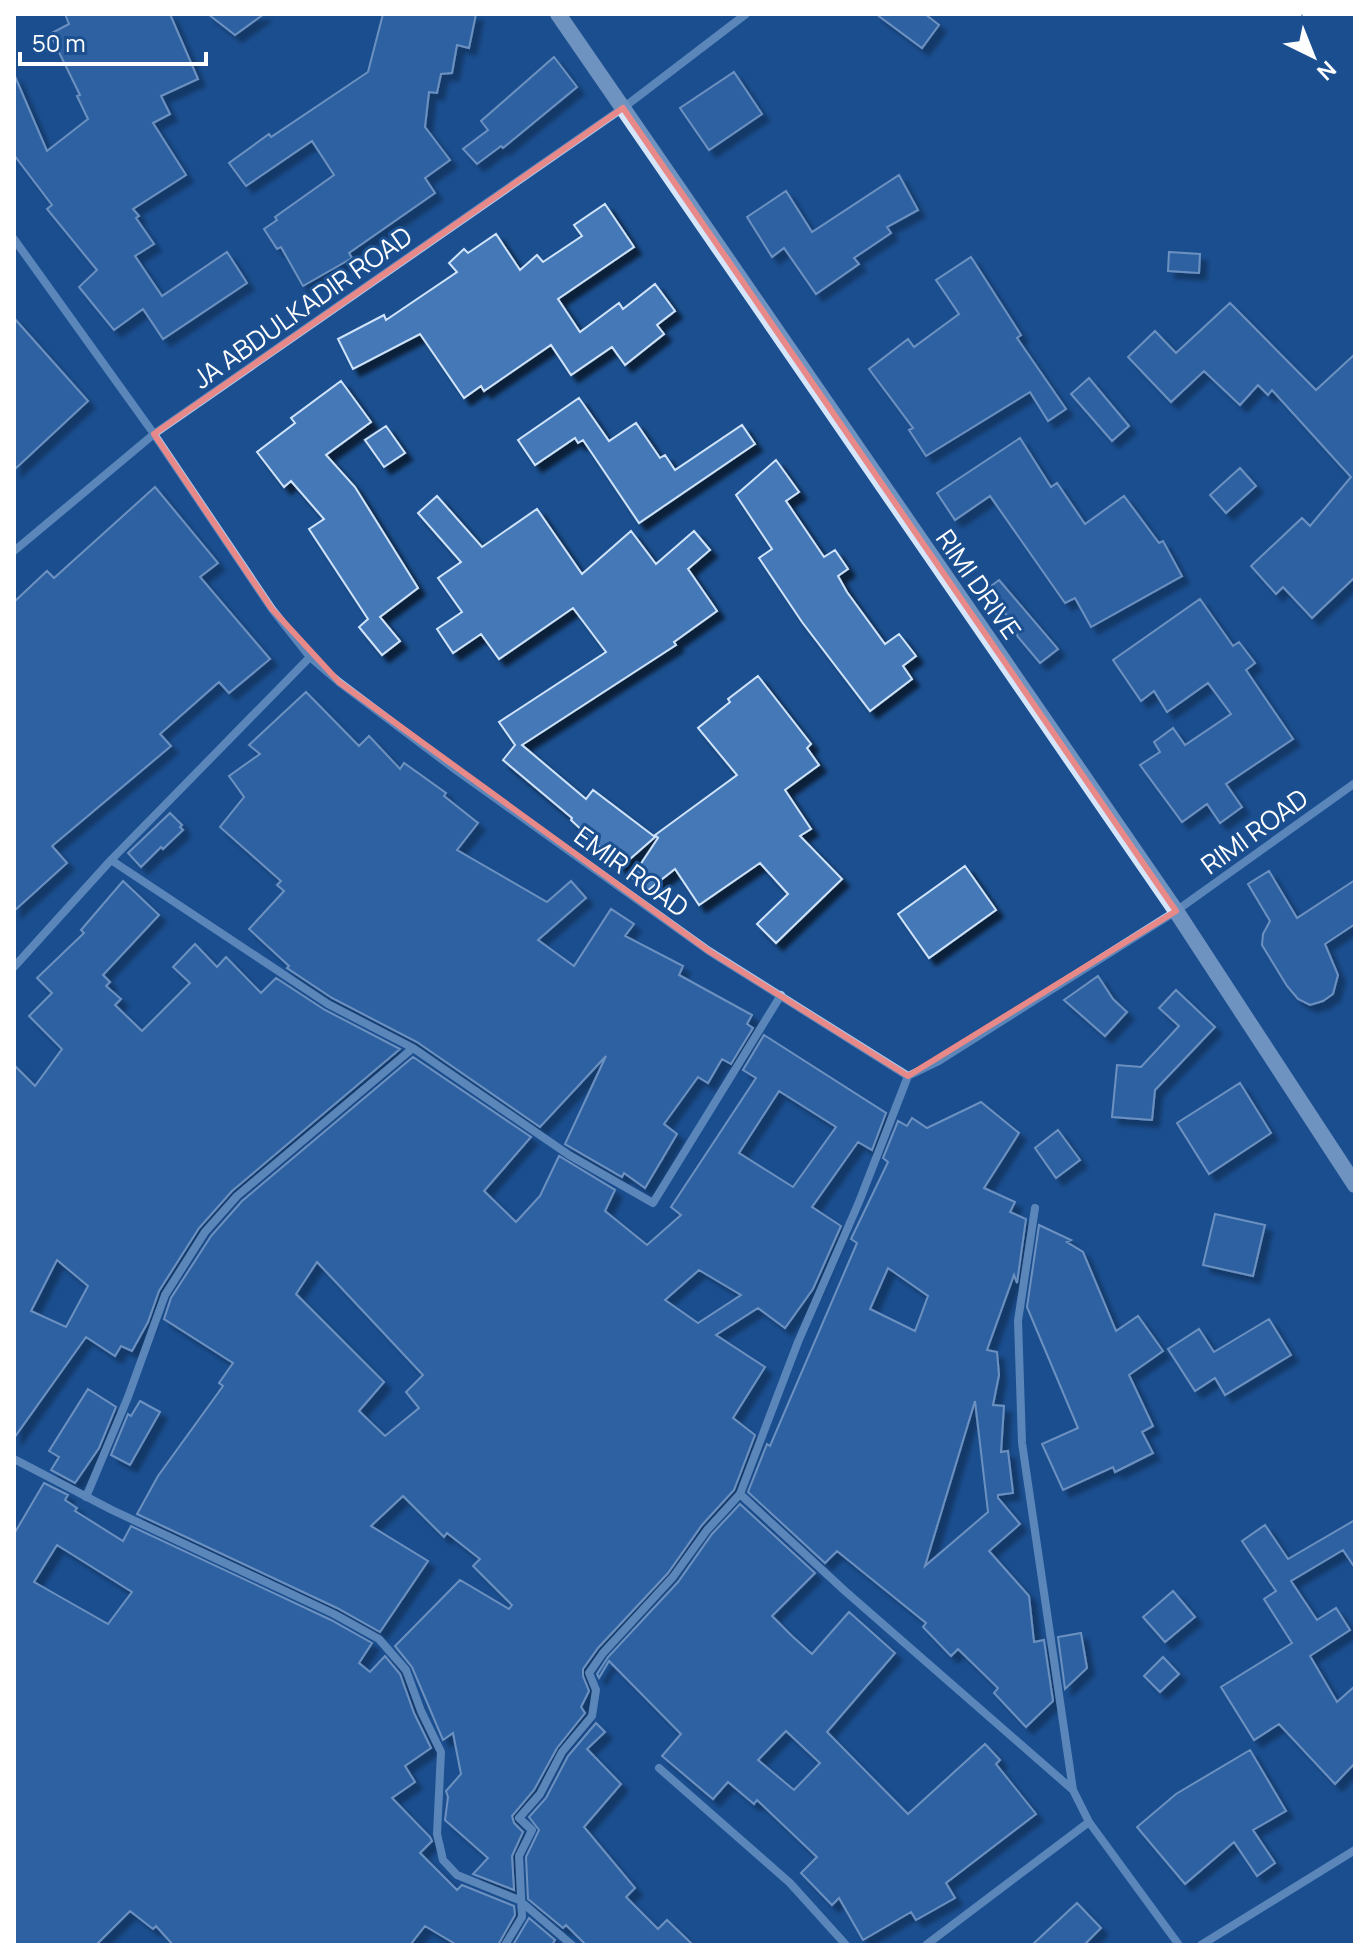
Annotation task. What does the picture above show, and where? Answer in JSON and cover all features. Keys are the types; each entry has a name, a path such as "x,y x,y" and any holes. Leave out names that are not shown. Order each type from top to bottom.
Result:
{"street":[{"name":"RIMI DRIVE","path":"558,14 1176,911 1355,1185"},
{"name":"JA ABDULKADIR ROAD","path":"14,551 154,434 623,108 746,14"},
{"name":"EMIR ROAD","path":"14,239 154,434 272,609 310,657 456,770 709,951 908,1076"},
{"path":"14,967 111,860 310,657"},
{"name":"RIMI ROAD","path":"1176,911 1355,783"},
{"path":"111,860 328,1004 413,1048 569,1155 653,1203 781,995"},
{"path":"505,1945 522,1917 519,1856 532,1830 519,1818 540,1794 562,1752 592,1716 596,1690 589,1673 740,1494 798,1342 859,1202 908,1076 937,1062 1176,911"},
{"path":"86,1497 128,1397 165,1295 205,1232 237,1196 413,1048"},
{"path":"1035,1208 1018,1321 1022,1443 1073,1790 1089,1822 1179,1945"},
{"path":"14,1459 86,1497 334,1614 379,1639 406,1670 441,1752 437,1834 443,1860 457,1875 519,1900 572,1945"},
{"path":"740,1494 845,1591 1073,1790"},
{"path":"659,1768 790,1883 846,1945"},
{"path":"926,1945 1089,1822"},
{"path":"1201,1945 1355,1850"}],"highlighted area":[{"path":"623,108 1176,911 908,1076 709,951 339,682 272,609 154,434"}],"building":[{"path":"65,14 170,14 198,79 161,96 170,114 153,123 186,175 133,209 154,244 135,256 162,296 227,252 247,283 163,339 143,309 114,330 79,287 97,270 47,209 52,205 14,155 14,74 47,151 88,119 77,96 80,95 50,34 69,24"},
{"path":"208,14 264,14 235,35"},
{"path":"383,14 476,14 469,48 457,45 452,73 441,74 437,93 429,92 425,127 450,160 425,178 435,193 349,253 352,258 303,286 281,247 277,249 264,229 277,220 275,217 334,175 312,141 246,186 229,163 368,72"},
{"path":"876,14 925,14 939,25 922,48"},
{"path":"554,57 577,87 503,148 501,146 477,164 463,149 488,130 481,121"},
{"path":"734,72 762,114 709,150 680,108"},
{"path":"899,175 918,210 887,227 891,233 854,258 859,264 816,294 784,248 772,257 747,217 786,191 812,232"},
{"path":"605,204 634,247 558,299 580,332 619,303 623,309 655,284 675,311 657,325 664,334 625,365 612,347 571,375 551,345 484,391 481,386 464,398 420,334 353,369 338,339 384,315 386,320 457,272 449,263 464,249 468,253 496,234 520,270 537,255 543,262 582,236 574,225"},
{"path":"1169,252 1200,254 1199,273 1168,271"},
{"path":"971,257 1021,335 1017,338 1066,409 1048,421 1030,392 926,456 909,430 913,428 869,369 908,339 914,347 959,314 936,280"},
{"path":"1230,303 1316,390 1355,354 1355,577 1312,618 1283,587 1276,594 1251,566 1302,518 1310,526 1351,477 1272,390 1268,395 1258,385 1240,405 1204,371 1171,402 1128,357 1155,331 1176,353"},
{"path":"14,318 88,401 14,470"},
{"path":"1089,378 1129,426 1112,441 1071,394"},
{"path":"341,381 371,422 326,455 355,487 418,588 380,617 400,641 382,655 359,627 368,619 309,529 324,519 291,481 284,487 257,452 295,423 291,418"},
{"path":"579,398 609,441 636,423 660,458 665,455 675,470 742,425 755,444 639,523 583,440 578,443 575,438 535,465 518,440"},
{"path":"386,426 405,453 384,467 365,440"},
{"path":"1020,438 1051,487 1057,483 1085,524 1124,496 1159,543 1163,541 1182,576 1091,627 1075,598 1065,603 990,496 955,520 937,493"},
{"path":"776,460 799,492 786,501 824,557 835,550 848,569 838,576 847,592 885,644 899,634 916,656 903,666 912,679 870,711 802,622 759,558 772,549 736,495"},
{"path":"1240,468 1256,486 1226,513 1210,495"},
{"path":"155,487 218,563 200,577 270,659 229,693 219,682 160,734 171,746 52,846 67,863 14,911 14,602 47,571 54,578"},
{"path":"437,496 482,547 537,509 582,574 631,531 656,564 694,531 710,550 688,569 717,611 674,642 676,645 522,745 586,799 593,790 655,837 621,867 572,818 503,760 515,745 499,722 606,652 573,608 499,659 481,634 453,653 437,629 462,612 438,578 461,562 418,513"},
{"path":"999,580 1058,649 1040,663 1018,637 991,586"},
{"path":"1200,599 1233,646 1239,642 1255,663 1246,670 1293,739 1226,784 1242,807 1220,823 1207,804 1182,822 1140,765 1160,752 1154,742 1173,728 1185,745 1231,714 1208,683 1167,712 1154,691 1141,701 1113,660"},
{"path":"758,676 811,744 807,748 819,765 785,790 811,829 800,836 842,879 776,943 757,924 788,894 760,863 699,905 675,869 647,891 632,877 658,838 655,835 737,775 698,728"},
{"path":"306,692 359,746 369,736 400,769 404,763 446,793 444,796 478,823 457,850 547,902 571,881 586,898 538,940 574,966 611,909 634,924 625,936 683,966 679,975 752,1015 747,1024 753,1028 731,1064 722,1059 708,1083 698,1077 664,1124 677,1134 645,1188 624,1173 622,1177 565,1144 606,1056 540,1127 417,1042 332,998 287,968 289,966 249,929 284,891 277,885 281,881 220,827 244,797 229,776 260,754 249,745"},
{"path":"170,813 183,830 141,867 128,853"},
{"path":"965,866 996,910 929,958 898,914"},
{"path":"1269,871 1297,918 1355,880 1355,924 1325,944 1338,975 1333,994 1323,1001 1310,1005 1298,999 1262,945 1263,934 1270,921 1248,884"},
{"path":"123,881 159,915 103,975 110,982 106,986 121,999 115,1005 142,1031 190,983 173,967 195,944 217,967 226,957 261,993 276,978 325,1010 400,1049 232,1191 199,1228 159,1291 148,1322 132,1351 121,1346 115,1356 86,1337 14,1438 14,1065 35,1086 62,1049 29,1016 52,993 37,978 84,933 81,930","holes":["57,1260 88,1286 66,1327 31,1311"]},
{"path":"1098,976 1113,999 1127,1012 1105,1036 1064,1000"},
{"path":"1176,990 1215,1027 1155,1090 1152,1120 1112,1117 1117,1065 1141,1067 1179,1026 1159,1008"},
{"path":"764,1035 886,1113 872,1150 858,1142 812,1207 841,1226 813,1289 785,1328 758,1308 716,1335 765,1367 733,1418 755,1435 734,1490 702,1525 668,1573 598,1648 583,1669 589,1691 581,1707 585,1713 557,1748 534,1790 512,1816 523,1832 512,1856 514,1890 473,1874 488,1858 445,1820 446,1791 461,1774 453,1733 443,1740 412,1667 395,1646 460,1580 509,1609 512,1605 473,1566 480,1559 447,1533 444,1537 403,1496 371,1526 428,1561 380,1632 337,1608 137,1514 158,1476 223,1386 219,1383 233,1363 164,1319 171,1298 211,1236 242,1201 413,1057 531,1137 484,1191 516,1222 540,1196 559,1156 615,1190 605,1211 647,1245 681,1215 671,1207 756,1078 743,1070","holes":["779,1091 836,1127 793,1187 739,1153","317,1262 423,1375 406,1392 419,1408 385,1436 359,1411 384,1382 296,1294","699,1270 741,1295 698,1323 665,1300"]},
{"path":"1240,1083 1271,1133 1209,1174 1177,1123"},
{"path":"981,1102 1019,1133 984,1188 1015,1202 1010,1212 1026,1219 1017,1283 1014,1275 987,1350 997,1352 999,1375 993,1405 1004,1406 1001,1452 1008,1451 1013,1493 998,1495 998,1498 1020,1524 989,1551 1029,1596 1034,1642 1044,1640 1053,1701 1026,1727 994,1693 998,1688 958,1649 951,1656 923,1627 926,1623 837,1551 825,1563 748,1492 857,1243 851,1239 888,1162 883,1158 898,1121 907,1126 912,1118 927,1128","holes":["888,1268 928,1296 915,1331 870,1309","975,1401 988,1512 925,1566"]},
{"path":"1058,1130 1080,1160 1056,1178 1035,1148"},
{"path":"1215,1214 1265,1225 1253,1276 1203,1265"},
{"path":"1039,1225 1071,1240 1067,1242 1083,1252 1116,1331 1138,1316 1163,1351 1129,1375 1153,1426 1142,1432 1153,1453 1115,1472 1113,1467 1063,1490 1042,1444 1078,1428 1027,1307"},
{"path":"1269,1319 1291,1355 1225,1395 1215,1378 1195,1391 1168,1349 1199,1329 1214,1352"},
{"path":"88,1389 116,1407 99,1448 75,1483 51,1470 59,1457 49,1451"},
{"path":"140,1401 160,1412 130,1465 111,1455 128,1414 131,1416"},
{"path":"44,1483 68,1495 65,1500 77,1508 75,1511 123,1541 131,1526 331,1620 372,1643 359,1663 370,1672 385,1656 400,1674 431,1748 405,1766 415,1782 392,1798 430,1837 432,1841 420,1853 457,1890 462,1885 514,1906 515,1915 498,1945 457,1945 425,1926 410,1945 173,1945 156,1926 153,1929 130,1911 96,1945 14,1945 14,1534","holes":["57,1545 132,1592 108,1624 34,1582"]},
{"path":"740,1504 815,1573 772,1616 812,1654 849,1612 895,1653 827,1732 908,1814 985,1744 1000,1760 996,1764 1036,1814 946,1883 955,1898 916,1920 911,1912 863,1940 839,1898 832,1905 801,1873 817,1857 757,1800 754,1804 728,1782 713,1799 662,1756 681,1734 609,1661 599,1678 597,1674 608,1657 678,1582 712,1534","holes":["786,1731 820,1763 794,1790 758,1760"]},
{"path":"1355,1520 1355,1568 1343,1550 1291,1581 1317,1620 1336,1608 1350,1630 1310,1656 1337,1702 1355,1686 1355,1763 1335,1784 1279,1724 1254,1740 1221,1687 1292,1643 1264,1599 1276,1591 1242,1541 1265,1525 1288,1559"},
{"path":"1173,1591 1195,1617 1165,1642 1143,1617"},
{"path":"1081,1633 1087,1668 1065,1689 1058,1637"},
{"path":"1163,1657 1179,1674 1160,1692 1144,1676"},
{"path":"596,1723 605,1732 587,1749 621,1784 584,1827 635,1888 626,1897 658,1929 667,1920 693,1945 586,1945 566,1925 563,1928 528,1899 526,1857 539,1830 529,1817 546,1798 568,1756"},
{"path":"1250,1750 1286,1811 1253,1830 1275,1863 1257,1876 1234,1842 1185,1884 1137,1827 1176,1794"},
{"path":"1077,1903 1101,1928 1084,1945 1032,1945"},
{"path":"529,1918 555,1940 552,1945 513,1945"}]}
